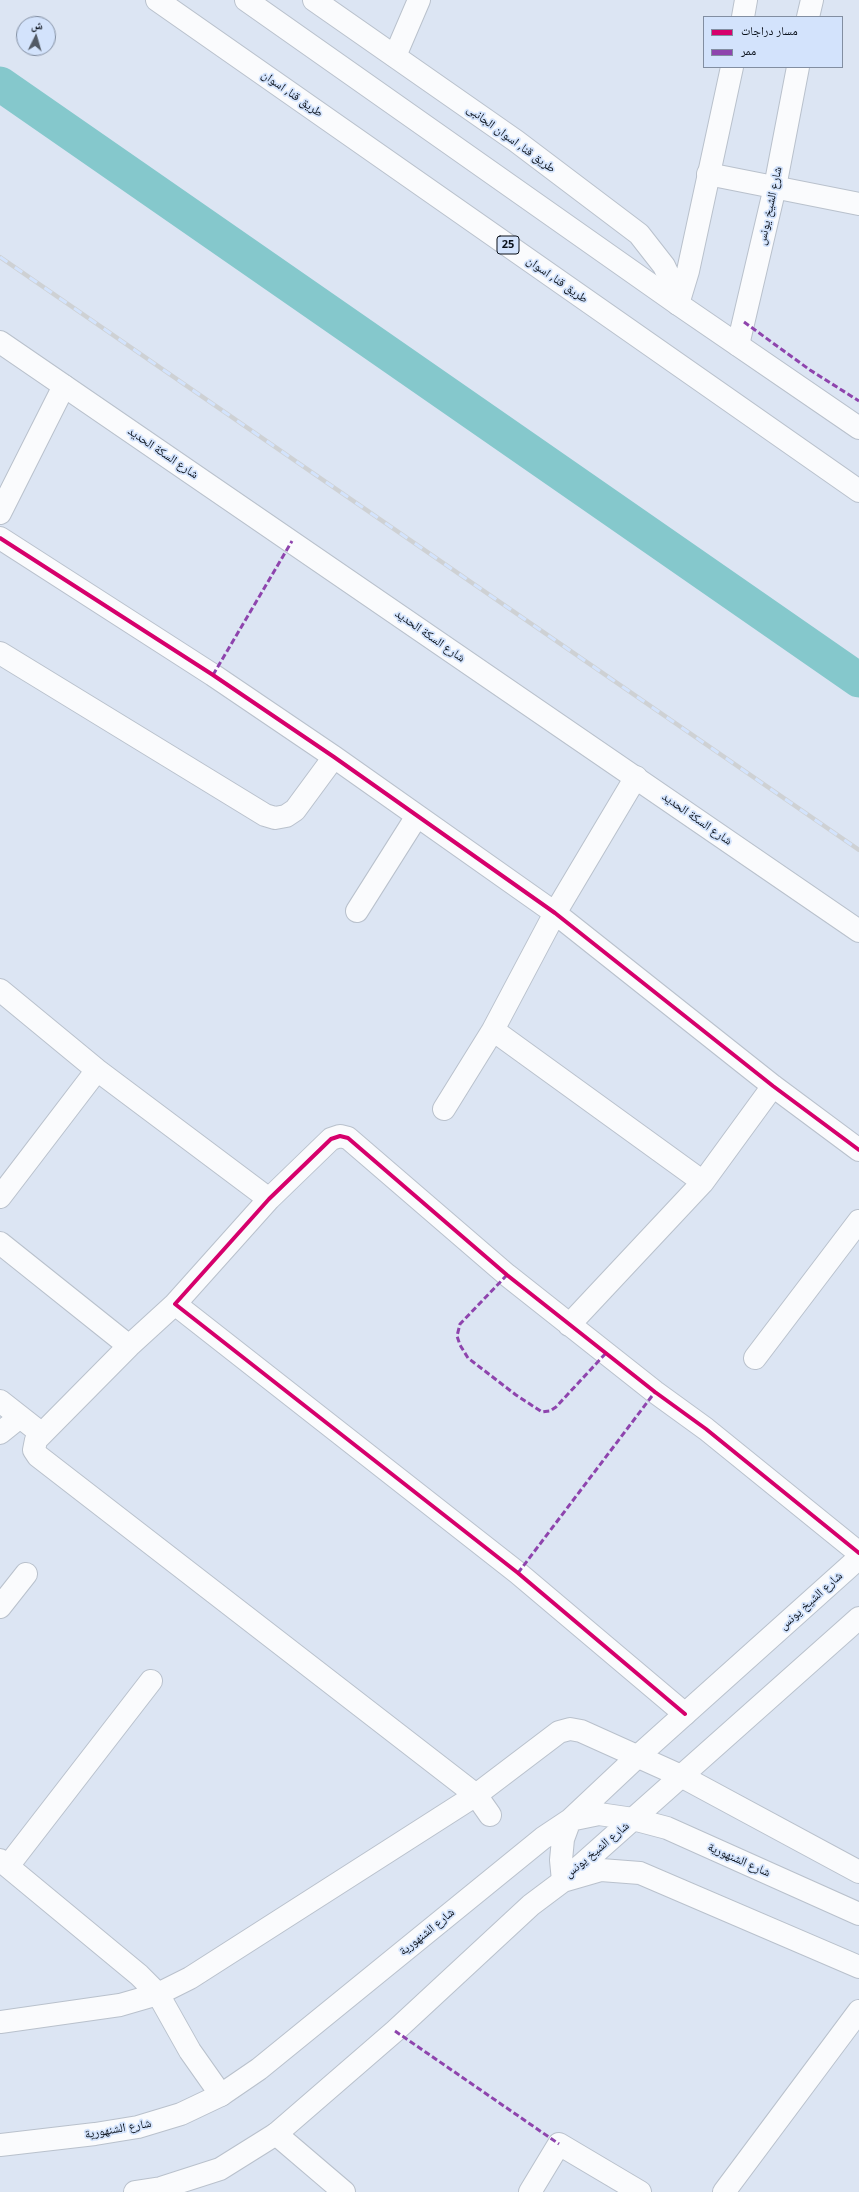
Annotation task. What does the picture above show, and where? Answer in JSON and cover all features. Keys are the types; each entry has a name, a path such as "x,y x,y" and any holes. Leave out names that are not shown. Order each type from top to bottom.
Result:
{"main road":[{"name":"طريق قنا, اسوان","path":"157,0 859,491"},
{"path":"246,0 678,304 859,428"},
{"name":"طريق قنا, اسوان الجانبى","path":"314,0 516,141 639,234 664,266 673,285 678,304"},
{"path":"395,56 419,0"},
{"path":"743,16 746,0"},
{"path":"808,16 812,0"},
{"path":"678,304 688,271 732,68"},
{"name":"شارع الشيخ يونس","path":"738,345 775,187 798,68"},
{"path":"708,174 859,204"},
{"name":"شارع السكة الحديد","path":"0,342 859,931"},
{"path":"0,513 64,386"},
{"path":"0,538 213,675 417,816 555,914 773,1086 859,1150"},
{"path":"0,653 265,815 275,818 286,816 295,810 334,758"},
{"path":"444,1109 493,1030 555,914 636,777"},
{"path":"357,911 417,816"},
{"path":"0,990 97,1070 269,1199"},
{"path":"493,1030 703,1182"},
{"path":"0,1197 97,1070"},
{"path":"569,1325 703,1182 773,1086"},
{"path":"490,1815 476,1795 38,1456 34,1450 34,1445 42,1434 129,1346 175,1304 269,1199 331,1139 340,1136 348,1138 507,1275 655,1392 706,1429 859,1553"},
{"path":"755,1358 859,1222"},
{"path":"0,1243 129,1346"},
{"path":"175,1304 518,1573 685,1714"},
{"path":"0,1402 42,1434"},
{"path":"0,1432 20,1417"},
{"name":"شارع الشيخ يونس","path":"563,1881 563,1839 570,1820 637,1757 859,1558"},
{"path":"0,1607 26,1574"},
{"name":"شارع الشيخ يونس","path":"563,1881 859,1618"},
{"path":"151,1681 4,1863 139,1975 158,1994 190,2051 221,2095"},
{"path":"0,2022 120,2004 158,1994 190,1978 476,1795 559,1732 570,1729 581,1731 681,1776 859,1872"},
{"name":"شارع الشنهورية","path":"0,2144 94,2134 138,2127 181,2114 221,2095 259,2069 543,1838 570,1820 599,1814 633,1819 667,1828 859,1914"},
{"path":"135,2192 161,2188 220,2169 276,2134 395,2031 531,1905 563,1881 601,1870 640,1873 859,1967"},
{"path":"724,2192 859,2011"},
{"path":"276,2134 344,2192"},
{"path":"530,2192 559,2144 640,2192"}],"waterway":[{"path":"0,84 859,680"}],"railway":[{"path":"0,257 859,850"}],"marked path":[{"path":"744,322 810,370 859,401"},
{"path":"213,675 292,541"},
{"path":"507,1275 460,1324 457,1336 460,1345 468,1358 516,1395 542,1412 550,1411 556,1407 606,1353"},
{"path":"518,1573 655,1392"},
{"path":"395,2031 559,2144"}],"cycle path":[{"path":"0,538 213,675 334,757 555,913 773,1086 859,1150"},
{"path":"685,1714 518,1573 175,1304 269,1199 331,1139 340,1136 348,1138 507,1275 655,1392 706,1429 859,1553"}]}
